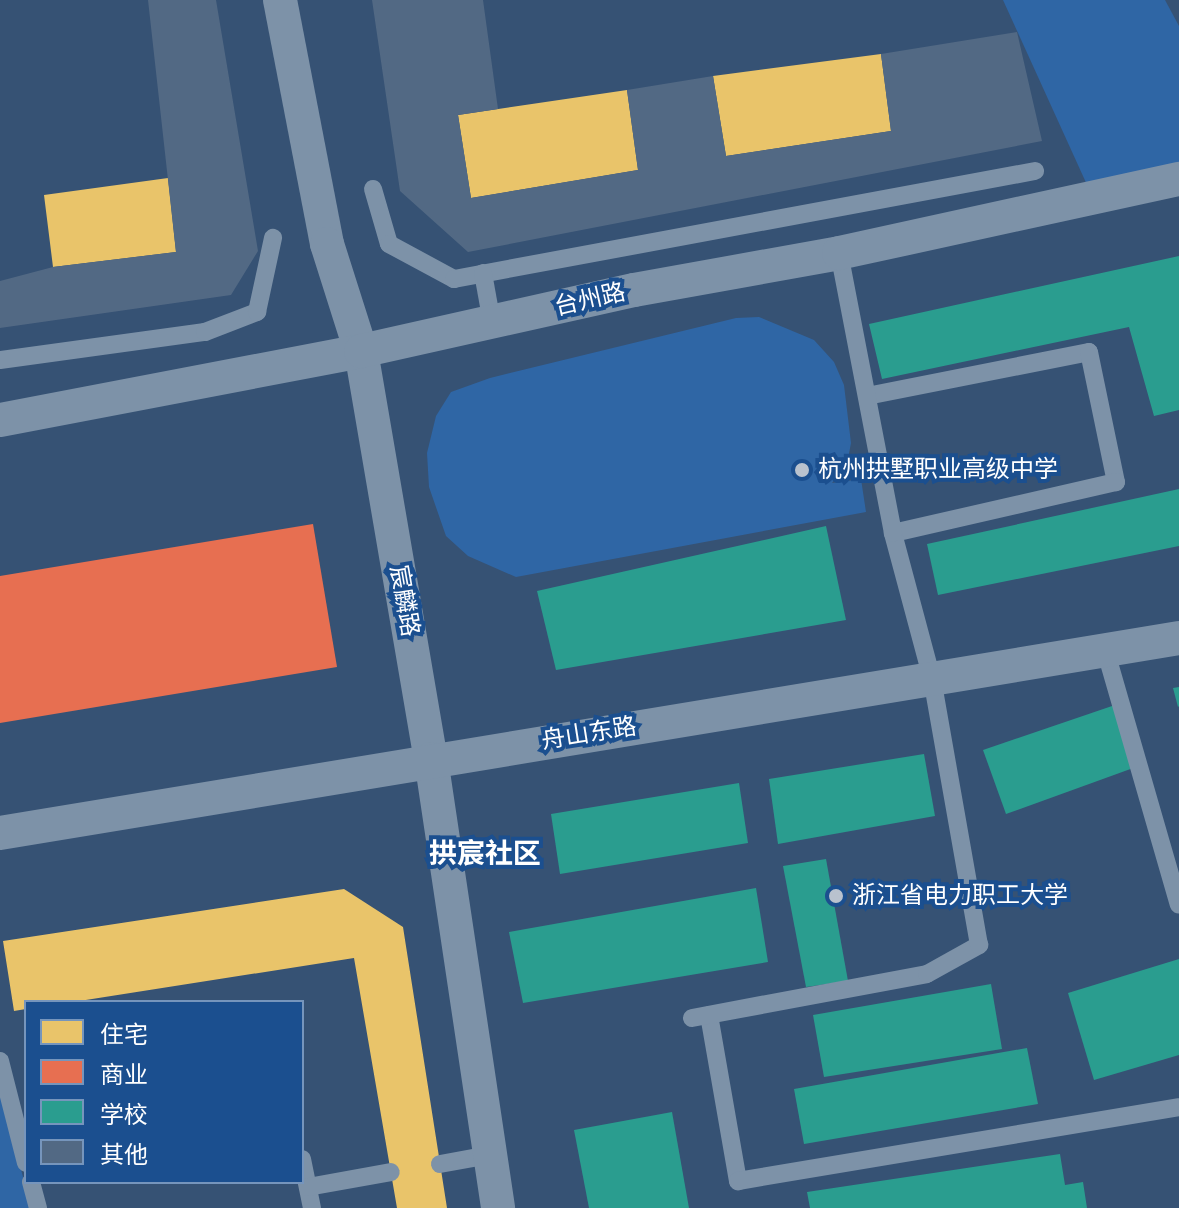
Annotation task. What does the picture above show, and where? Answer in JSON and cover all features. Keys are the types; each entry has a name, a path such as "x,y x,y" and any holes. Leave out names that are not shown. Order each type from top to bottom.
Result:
{"street":[{"name":"宸麟路","path":"280,0 327,244 361,351 431,759 498,1208"},
{"name":"台州路","path":"0,420 361,351 634,290 839,253 1179,179"},
{"name":"舟山东路","path":"0,833 431,759 1179,638"}],"lane":[{"path":"373,189 389,244 454,279 1035,171"},
{"path":"0,360 205,332 257,312 273,238"},
{"path":"839,253 893,533 932,679 979,945 927,974 700,1016 738,1181 1179,1107"},
{"path":"483,273 492,323"},
{"path":"867,396 1089,352 1116,482 893,533"},
{"path":"1105,649 1179,905"},
{"path":"0,1061 18,1101 24,1148"},
{"path":"440,1164 490,1155"},
{"path":"304,1168 312,1208"},
{"path":"308,1187 391,1172"},
{"path":"32,1184 38,1208"}],"shaded area":[{"path":"1003,0 1165,0 1179,26 1179,179 1093,198"},
{"path":"759,317 814,340 834,362 844,385 851,443 847,464 832,483 861,479 866,512 516,577 468,556 446,536 429,487 427,453 436,416 451,392 490,378 736,318"},
{"path":"0,1088 31,1208 0,1208"}],"building: 住宅":[{"path":"881,54 891,131 726,156 713,76"},
{"path":"627,90 638,170 471,198 458,115"},
{"path":"168,178 176,252 53,267 44,195"},
{"path":"344,889 403,927 447,1208 397,1208 354,958 86,1000 24,1000 24,1009 14,1011 3,941"}],"building: 商业":[{"path":"313,524 337,667 0,723 0,576"}],"building: 学校":[{"path":"1179,256 1179,410 1154,416 1129,327 882,379 869,324"},
{"path":"1179,489 1179,546 938,595 927,544"},
{"path":"826,526 846,620 556,670 537,591"},
{"path":"1179,687 1179,706 1178,707 1173,688"},
{"path":"1115,705 1136,767 1006,814 983,750"},
{"path":"924,754 935,816 778,844 769,779"},
{"path":"739,783 748,843 560,874 551,814"},
{"path":"826,859 848,981 806,987 783,866"},
{"path":"756,888 768,962 523,1003 509,932"},
{"path":"1179,959 1179,1055 1094,1080 1068,993"},
{"path":"991,984 1002,1049 824,1077 813,1015"},
{"path":"1027,1048 1038,1104 804,1144 794,1089"},
{"path":"672,1112 689,1208 589,1208 574,1130"},
{"path":"1060,1154 1065,1185 1083,1182 1087,1208 810,1208 807,1192"}],"building: 其他":[{"path":"148,0 216,0 258,251 231,295 0,328 0,281 53,267 176,252"},
{"path":"372,0 483,0 498,109 458,115 471,198 638,170 627,90 713,76 726,156 891,131 881,54 1017,32 1042,141 468,252 400,191"}],"place":[{"name":"杭州拱墅职业高级中学","path":"802,470"},
{"name":"浙江省电力职工大学","path":"836,896"}],"district":[{"name":"拱宸社区","path":"485,854"}]}
